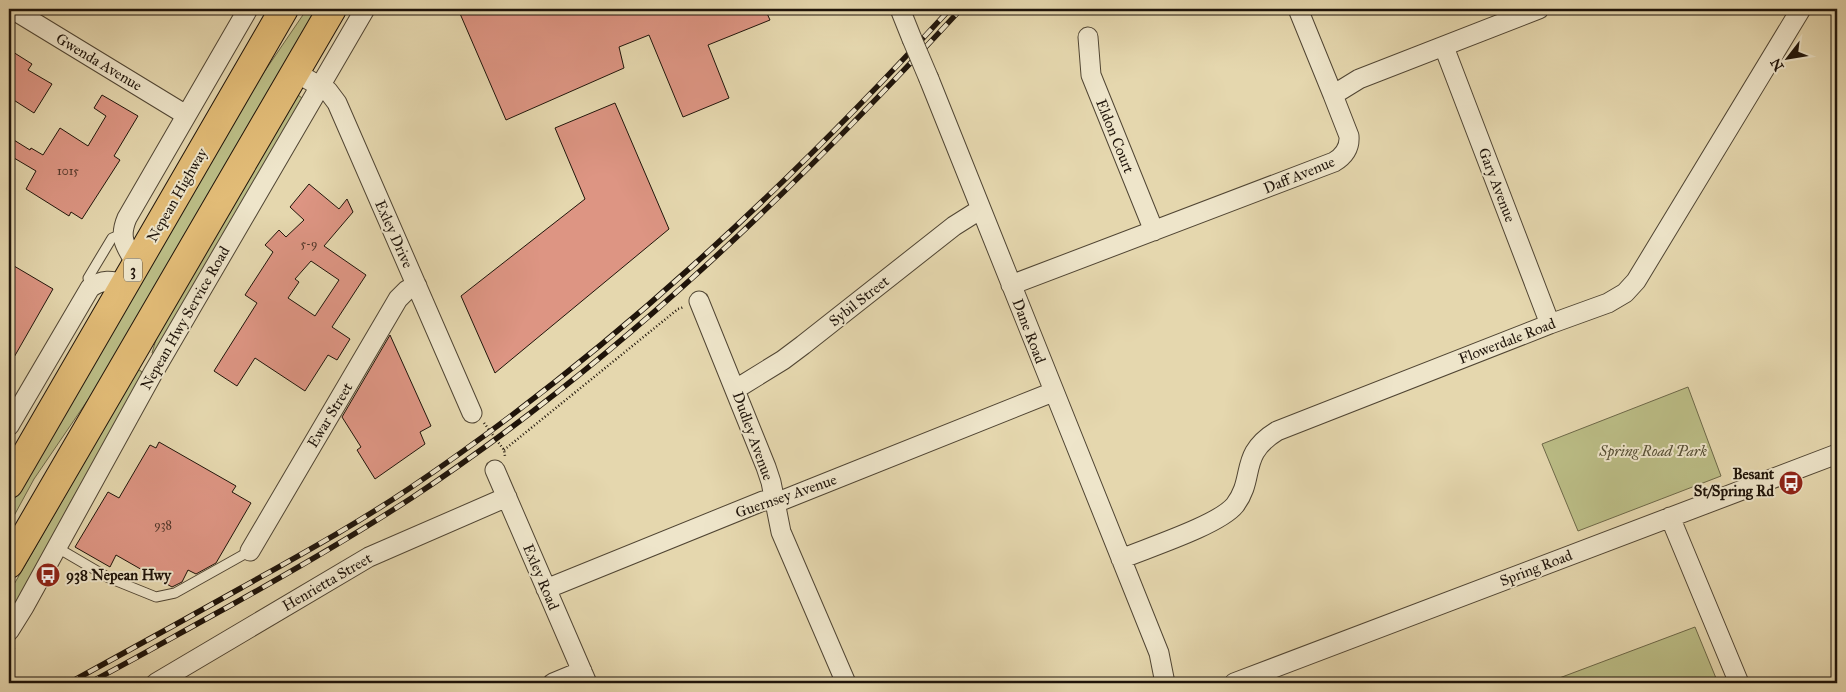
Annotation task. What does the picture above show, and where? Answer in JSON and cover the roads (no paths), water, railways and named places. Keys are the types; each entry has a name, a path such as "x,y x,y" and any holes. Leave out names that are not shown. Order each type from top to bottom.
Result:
{"highway":[{"name":"Nepean Highway","path":"9,484 284,9"},
{"path":"9,564 332,9"}],"street":[{"name":"Gwenda Avenue","path":"12,9 186,115"},
{"path":"9,426 90,288 100,282 131,275 122,234 127,218 248,9"},
{"name":"Nepean Hwy Service Road","path":"9,631 153,373 365,9"},
{"name":"Dane Road","path":"900,9 1159,653 1178,683"},
{"name":"Daff Avenue","path":"1011,285 1339,159 1347,148 1349,136 1298,9"},
{"path":"1333,95 1359,79 1539,9"},
{"name":"Flowerdale Road","path":"1121,559 1202,526 1228,511 1239,498 1253,454 1265,439 1277,431 1608,303 1625,293 1636,281 1801,9"},
{"name":"Eldon Court","path":"1088,37 1090,75 1154,231"},
{"name":"Gary Avenue","path":"1444,46 1550,324"},
{"name":"Exley Drive","path":"295,72 328,91 337,103 472,413"},
{"name":"Sybil Street","path":"736,389 783,360 954,226 980,209"},
{"name":"Ewar Street","path":"250,551 398,299 407,290 417,286"},
{"name":"Dudley Avenue","path":"699,301 766,467 781,532 846,683"},
{"path":"138,342 153,373"},
{"name":"Guernsey Avenue","path":"546,589 763,502 783,500 1053,392"},
{"name":"Spring Road","path":"1234,683 1837,454"},
{"name":"Exley Road","path":"495,470 584,677"},
{"name":"Henrietta Street","path":"156,683 369,557 507,497"},
{"path":"1670,517 1739,683"},
{"name":"Dane Road","path":"1159,653 1165,683"},
{"path":"553,683 584,677"}],"lane":[{"path":"90,288 88,278 112,238 122,234"},
{"path":"56,546 109,578 156,597 175,593 250,551"}],"railway":[{"path":"69,683 284,564 368,515 484,436 556,381 694,265 760,203 825,140 950,9"},
{"path":"89,683 250,595 367,526 413,497 489,444 562,389 702,270 769,207 961,9"}],"place":[{"name":"Besant St/Spring Rd","path":"1791,483"},
{"name":"938 Nepean Hwy","path":"48,575"}],"park label":[{"name":"Spring Road Park","path":"1653,451"}]}
